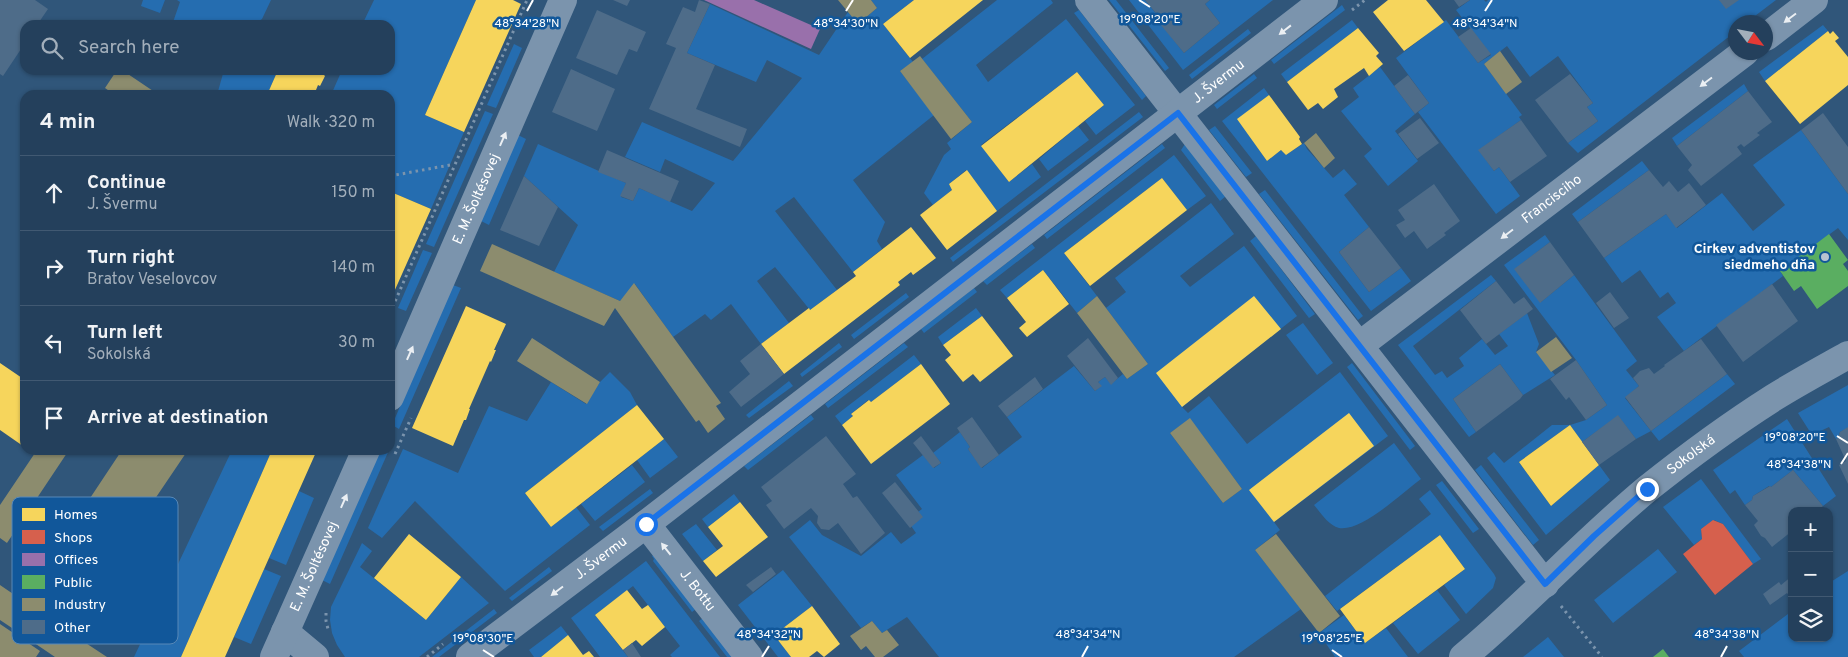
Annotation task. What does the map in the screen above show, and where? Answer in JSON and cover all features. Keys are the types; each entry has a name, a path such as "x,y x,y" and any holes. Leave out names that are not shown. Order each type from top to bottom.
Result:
{"street":[{"name":"E. M. Šoltésovej","path":"395,386 563,0"},
{"path":"1089,0 1545,584"},
{"name":"J. Švermu","path":"470,657 646,524 1324,0"},
{"path":"1773,32 1814,0"},
{"name":"Francisciho","path":"1360,345 1734,60"},
{"name":"Sokolská","path":"1463,657 1647,489 1717,436 1773,398 1848,355"},
{"name":"E. M. Šoltésovej","path":"274,657 364,455"},
{"name":"J. Bottu","path":"646,524 749,657"},
{"path":"285,632 315,657"}],"path":[{"path":"395,302 527,0"},
{"path":"395,175 450,166"},
{"path":"1561,606 1602,657"}],"shaded area":[{"path":"143,0 165,0 160,13 141,6"},
{"path":"177,0 271,0 260,20 174,20 180,2"},
{"path":"374,0 476,0 425,115 464,132 431,209 395,194 395,90 333,90 340,75 395,75 395,20 364,20"},
{"path":"871,0 914,0 883,24 913,62 900,71 934,115 853,180 885,222 877,241 882,249 853,272 794,197 775,211 837,290 810,310 775,267 757,281 789,323 761,344 731,304 711,320 705,314 673,337 635,284 620,301 554,272 578,225 524,176 538,144 626,183 621,197 633,201 639,188 692,211 715,183 665,159 660,172 625,157 642,122 733,161 802,78 767,60 756,82 687,53 710,4 819,55 848,12 858,24 877,8"},
{"path":"997,0 1051,0 1053,3 976,65 988,82 1066,19 1135,105 1096,135 1085,121 1104,105 1077,72 981,145 1009,182 1032,164 1041,177 997,211 966,170 949,184 952,190 933,205 924,193 944,155 951,149 947,143 972,122 922,59"},
{"path":"1109,0 1116,0 1169,68 1165,71"},
{"path":"1129,0 1145,0 1184,53 1220,23 1205,4 1210,0 1273,0 1183,70"},
{"path":"1470,0 1484,0 1486,2 1488,0 1776,0 1756,15 1728,15 1728,37 1578,153 1568,143 1598,121 1587,107 1593,103 1558,56 1530,77 1507,46 1484,64 1522,115 1519,117 1521,120 1479,150 1494,171 1499,167 1520,196 1496,214 1418,112 1429,103 1396,58 1446,20 1478,63 1491,55 1456,10"},
{"path":"1342,5 1345,10 1274,64 1271,60"},
{"path":"1079,10 1146,96 1142,100 1074,13"},
{"path":"1352,20 1358,28 1287,82 1281,74"},
{"path":"1823,25 1828,31 1765,81 1759,72"},
{"path":"1248,29 1251,33 1192,79 1189,75"},
{"path":"514,44 522,48 496,108 487,105"},
{"path":"1380,67 1415,114 1395,131 1418,161 1388,186 1364,156 1372,149 1341,111 1359,97 1353,88"},
{"path":"1254,74 1257,78 1217,109 1214,105"},
{"path":"223,75 276,75 269,90 218,90"},
{"path":"1744,84 1748,91 1677,146 1672,138"},
{"path":"1264,88 1269,95 1238,119 1267,161 1281,150 1286,155 1304,143 1307,149 1333,178 1344,169 1357,184 1344,195 1369,227 1339,252 1369,292 1401,268 1411,281 1371,311 1222,121"},
{"path":"485,111 493,114 434,247 426,244"},
{"path":"1139,112 1143,117 953,262 950,258"},
{"path":"1078,126 1089,140 1048,171 1039,159"},
{"path":"1215,126 1252,173 1246,177 1209,130"},
{"path":"1801,130 1848,194 1848,240 1838,228 1780,271 1783,276 1684,351 1657,317 1676,303 1668,292 1660,298 1640,270 1622,283 1604,258 1666,214 1677,228 1722,193 1753,231 1785,205 1753,165"},
{"path":"518,135 526,139 489,225 481,221"},
{"path":"1162,144 1165,148 1047,239 1044,235"},
{"path":"1185,144 1226,196 1220,201 1181,150"},
{"path":"1174,155 1206,196 1187,210 1162,178 1064,253 1097,296 1077,313 1043,270 1007,298 1000,290"},
{"path":"1642,161 1649,170 1578,222 1572,214"},
{"path":"1265,190 1363,316 1358,320 1259,194"},
{"path":"1211,203 1234,234 1180,276 1190,287 1244,246 1297,316 1182,407 1188,413 1209,396 1247,444 1340,372 1388,436 1274,522 1280,530 1255,550 1301,609 1234,657 939,657 907,617 882,633 872,621 861,628 789,537 810,520 822,535 861,556 891,532 901,544 916,533 907,520 922,509 896,475 923,455 934,468 941,463 933,453 960,432 970,447 968,449 982,468 1022,437 1007,417 1074,366 1095,391 1101,386 1098,382 1105,377 1111,384 1123,374 1127,379 1148,364 1106,308 1126,292 1115,278","holes":["1190,419 1242,489 1223,503 1170,433"]},
{"path":"1545,235 1550,242 1515,269 1541,302 1574,275 1637,361 1626,370 1639,386 1625,398 1651,431 1636,439 1618,416 1582,442 1570,425 1586,420 1607,405 1576,360 1504,265"},
{"path":"1256,236 1315,314 1309,318 1250,241"},
{"path":"1032,244 1035,248 987,285 983,281"},
{"path":"423,250 432,253 406,311 398,308"},
{"path":"1491,275 1496,281 1413,346 1435,375 1442,371 1447,378 1464,366 1459,358 1482,339 1495,355 1508,346 1499,334 1527,313 1539,344 1536,352 1555,375 1523,395 1500,364 1453,399 1476,432 1469,437 1398,345"},
{"path":"453,285 461,288 399,429 395,427 395,418"},
{"path":"974,288 977,292 924,333 921,329"},
{"path":"906,293 909,297 854,339 851,335"},
{"path":"976,308 982,316 943,345 938,337"},
{"path":"1303,323 1333,363 1317,375 1286,335"},
{"path":"839,343 842,347 802,377 800,374"},
{"path":"904,343 908,347 828,408 825,404"},
{"path":"914,355 921,364 871,402 868,400 851,414 853,416 842,425 835,416"},
{"path":"1352,363 1415,446 1410,450 1347,367"},
{"path":"610,372 630,392 637,405 525,493 551,527 576,507 590,525 505,591 415,501 382,538 368,528 403,449 458,473 489,406 527,421 551,382 586,404 600,382"},
{"path":"1727,374 1735,384 1659,441 1651,431"},
{"path":"789,381 793,386 749,418 746,415"},
{"path":"1848,385 1848,428 1840,432 1836,439 1829,427 1812,435 1798,413"},
{"path":"811,415 814,419 748,470 744,466"},
{"path":"1787,419 1836,496 1823,506 1793,470 1771,487 1769,486 1753,496 1752,500 1745,505 1735,490 1730,494 1713,470"},
{"path":"1552,425 1570,425 1519,462 1551,506 1599,465 1610,480 1546,535 1487,458 1494,452 1504,463"},
{"path":"664,439 678,457 650,478 637,460"},
{"path":"1394,443 1421,479 1382,510 1359,524 1348,528 1339,528 1331,524 1314,505"},
{"path":"230,455 270,455 181,657 134,657 140,644 178,644 178,564"},
{"path":"378,455 387,455 330,584 322,580"},
{"path":"632,465 645,482 595,521 581,504"},
{"path":"1481,465 1539,540 1533,545 1475,470"},
{"path":"1701,479 1761,559 1753,564 1723,524 1714,520 1701,529 1702,539 1694,545 1663,507"},
{"path":"1442,481 1479,529 1473,533 1436,485"},
{"path":"650,489 653,493 603,531 599,527"},
{"path":"1430,490 1494,574 1496,578 1493,588 1466,614 1444,585 1465,569 1440,535 1337,611 1325,596 1431,514 1419,499"},
{"path":"299,491 314,498 286,565 269,558"},
{"path":"734,494 740,502 708,527 702,519"},
{"path":"696,524 717,550 703,561 682,534"},
{"path":"362,543 372,551 360,567 426,620 461,577 489,603 419,657 345,657 332,633 331,607"},
{"path":"1658,549 1677,572 1613,623 1594,600"},
{"path":"654,555 696,609 692,612 653,561 652,556"},
{"path":"646,561 720,657 672,657 670,655 680,646 633,586 595,615 628,657 600,657 571,618"},
{"path":"549,567 552,571 512,601 509,598"},
{"path":"264,569 281,576 251,644 234,637"},
{"path":"783,570 812,606 774,635 791,657 778,657 738,605"},
{"path":"1848,571 1848,657 1744,657 1739,651 1788,614 1788,642 1833,642 1833,580"},
{"path":"1437,590 1460,620 1418,654 1393,623"},
{"path":"494,609 497,613 439,657 432,657"},
{"path":"1344,615 1365,643 1386,628 1408,657 1335,657 1319,633"},
{"path":"703,618 733,657 727,657 699,621"},
{"path":"561,626 568,635 541,657 534,657 529,650"},
{"path":"1548,637 1564,657 1523,657"}],"building: Homes":[{"path":"476,0 513,0 521,4 464,132 425,115"},
{"path":"914,0 983,0 910,58 883,24"},
{"path":"1388,0 1426,0 1444,22 1404,51 1373,12"},
{"path":"1358,28 1379,53 1376,56 1383,64 1369,76 1364,68 1334,89 1338,97 1323,109 1318,103 1308,110 1287,82"},
{"path":"1828,31 1830,34 1833,31 1839,38 1835,41 1848,57 1848,85 1800,124 1765,81"},
{"path":"1077,72 1104,105 1009,182 981,146"},
{"path":"276,75 325,76 316,90 269,90"},
{"path":"1269,95 1300,137 1299,139 1302,144 1286,155 1281,150 1267,161 1237,119"},
{"path":"967,170 997,211 947,250 920,215 952,190 949,184"},
{"path":"1162,178 1187,210 1090,286 1064,253"},
{"path":"395,194 431,209 395,290"},
{"path":"911,227 936,258 913,275 911,272 898,282 900,285 784,374 761,344 856,276 853,272"},
{"path":"1043,270 1069,304 1027,337 1019,328 1026,322 1007,298"},
{"path":"1254,296 1281,329 1182,407 1156,373"},
{"path":"466,306 506,324 466,420 464,420 453,446 412,428"},
{"path":"982,316 1013,356 980,382 973,374 963,382 945,360 951,355 943,345"},
{"path":"0,363 20,377 20,444 0,430"},
{"path":"921,364 950,404 871,464 842,425 853,416 851,414 869,400 871,402"},
{"path":"637,405 664,439 551,527 525,493"},
{"path":"1349,413 1374,446 1274,522 1249,490"},
{"path":"1570,425 1599,465 1551,506 1519,462"},
{"path":"270,455 315,455 225,657 181,657"},
{"path":"740,502 768,537 716,577 703,561 723,546 708,527"},
{"path":"409,534 461,577 426,620 374,578"},
{"path":"1440,535 1465,569 1365,643 1340,609"},
{"path":"627,590 642,609 648,605 665,627 642,646 636,640 623,650 595,615"},
{"path":"812,606 840,644 824,657 817,651 809,657 791,657 774,635"},
{"path":"568,635 583,655 589,651 594,657 541,657"}],"building: Shops":[{"path":"1713,520 1723,524 1753,564 1715,595 1683,554 1702,539 1701,529"}],"building: Offices":[{"path":"704,0 754,0 820,29 811,49"}],"building: Public":[{"path":"1829,234 1848,260 1843,264 1848,271 1848,286 1817,309 1801,286 1794,291 1780,271"},
{"path":"1663,649 1669,657 1653,657"}],"building: Industry":[{"path":"838,0 871,0 877,8 858,24"},
{"path":"1500,51 1522,82 1506,94 1484,64"},
{"path":"920,56 972,122 951,139 900,71"},
{"path":"114,75 129,75 152,90 108,90 105,88"},
{"path":"1316,133 1335,158 1324,168 1304,143"},
{"path":"492,244 620,301 634,283 721,403 716,406 725,419 708,433 699,420 696,422 615,308 604,326 480,271"},
{"path":"1097,296 1148,364 1127,379 1077,313"},
{"path":"1556,337 1572,358 1551,372 1536,352"},
{"path":"532,338 600,382 587,404 517,361"},
{"path":"1190,418 1242,489 1223,503 1170,433"},
{"path":"34,455 66,455 38,497 12,497 12,536 7,543 0,538 0,505"},
{"path":"119,455 185,455 156,497 91,497"},
{"path":"1276,534 1340,616 1319,633 1255,550"},
{"path":"0,585 12,593 12,628 0,620"},
{"path":"872,621 882,633 887,630 899,645 883,657 875,657 866,646 861,650 850,636"},
{"path":"0,624 12,632 12,644 30,644 40,651 36,657 0,657"},
{"path":"36,644 87,644 107,657 55,657"}],"building: Other":[{"path":"0,0 35,0 48,9 40,20 20,20 20,50 3,76 0,74"},
{"path":"613,0 630,0 627,6"},
{"path":"699,0 710,4 687,53 715,65 696,109 747,129 740,147 649,109 676,48 666,44 683,7 695,12"},
{"path":"1145,0 1210,0 1205,4 1220,23 1184,53 1160,24 1163,22"},
{"path":"1454,0 1470,0 1459,7"},
{"path":"1719,0 1739,0 1726,9"},
{"path":"597,10 646,32 637,52 629,49 617,75 576,58"},
{"path":"1471,28 1491,54 1478,63 1458,37"},
{"path":"571,69 615,89 597,131 552,112"},
{"path":"1570,74 1593,103 1587,107 1598,121 1568,143 1535,100"},
{"path":"1408,75 1429,103 1415,114 1394,86"},
{"path":"1748,91 1772,122 1757,133 1760,135 1744,147 1741,144 1737,147 1742,154 1701,186 1688,170 1692,165 1677,146"},
{"path":"1823,113 1848,147 1848,194 1801,130"},
{"path":"1420,118 1439,143 1417,159 1398,134"},
{"path":"1521,120 1547,156 1510,182 1499,167 1494,171 1478,150"},
{"path":"607,150 679,181 670,202 639,188 633,201 620,196 626,183 598,172"},
{"path":"1649,170 1663,187 1669,181 1678,192 1689,183 1706,205 1676,228 1666,214 1604,258 1578,222"},
{"path":"524,176 558,207 539,246 500,230"},
{"path":"1434,184 1460,221 1444,233 1446,235 1427,249 1414,231 1405,238 1396,225 1405,220 1398,210"},
{"path":"1369,227 1401,268 1369,292 1339,252"},
{"path":"1550,242 1574,275 1540,303 1514,269"},
{"path":"1496,281 1514,304 1524,297 1533,309 1486,344 1460,310"},
{"path":"1772,284 1798,321 1743,362 1716,325"},
{"path":"1610,292 1629,318 1614,328 1596,303"},
{"path":"1088,338 1118,378 1111,385 1105,377 1098,382 1102,386 1095,391 1067,356"},
{"path":"1701,339 1727,374 1651,431 1625,397 1639,386 1633,378 1640,371 1649,368 1654,374"},
{"path":"761,344 784,374 741,407 729,392 750,374 740,361"},
{"path":"1576,360 1607,405 1586,420 1569,397 1566,400 1550,379"},
{"path":"1500,364 1523,395 1476,432 1453,399"},
{"path":"1035,377 1043,389 1007,417 998,406"},
{"path":"1618,415 1636,439 1599,465 1582,442"},
{"path":"972,417 999,455 981,468 957,428"},
{"path":"1848,427 1848,484 1839,465 1846,461 1836,439 1840,432"},
{"path":"826,436 856,474 843,484 853,498 857,496 885,533 861,554 838,523 829,530 821,529 817,523 818,516 811,508 784,529 766,505 772,501 761,487"},
{"path":"921,436 941,463 933,468 913,443"},
{"path":"1793,470 1823,506 1788,507 1788,534 1772,547 1761,536 1754,525 1758,521 1745,505 1752,500 1753,496 1771,487"},
{"path":"895,482 923,517 910,528 882,493"},
{"path":"771,567 776,574 753,592 746,585"},
{"path":"1788,579 1788,594 1787,593 1770,605 1763,594 1779,582 1781,585"},
{"path":"632,643 641,657 628,657 623,650"}],"place":[{"name":"Cirkev adventistov siedmeho dňa","path":"1825,257"}],"route":[{"path":"646,524 1178,113 1545,584 1594,536 1647,489"}]}
